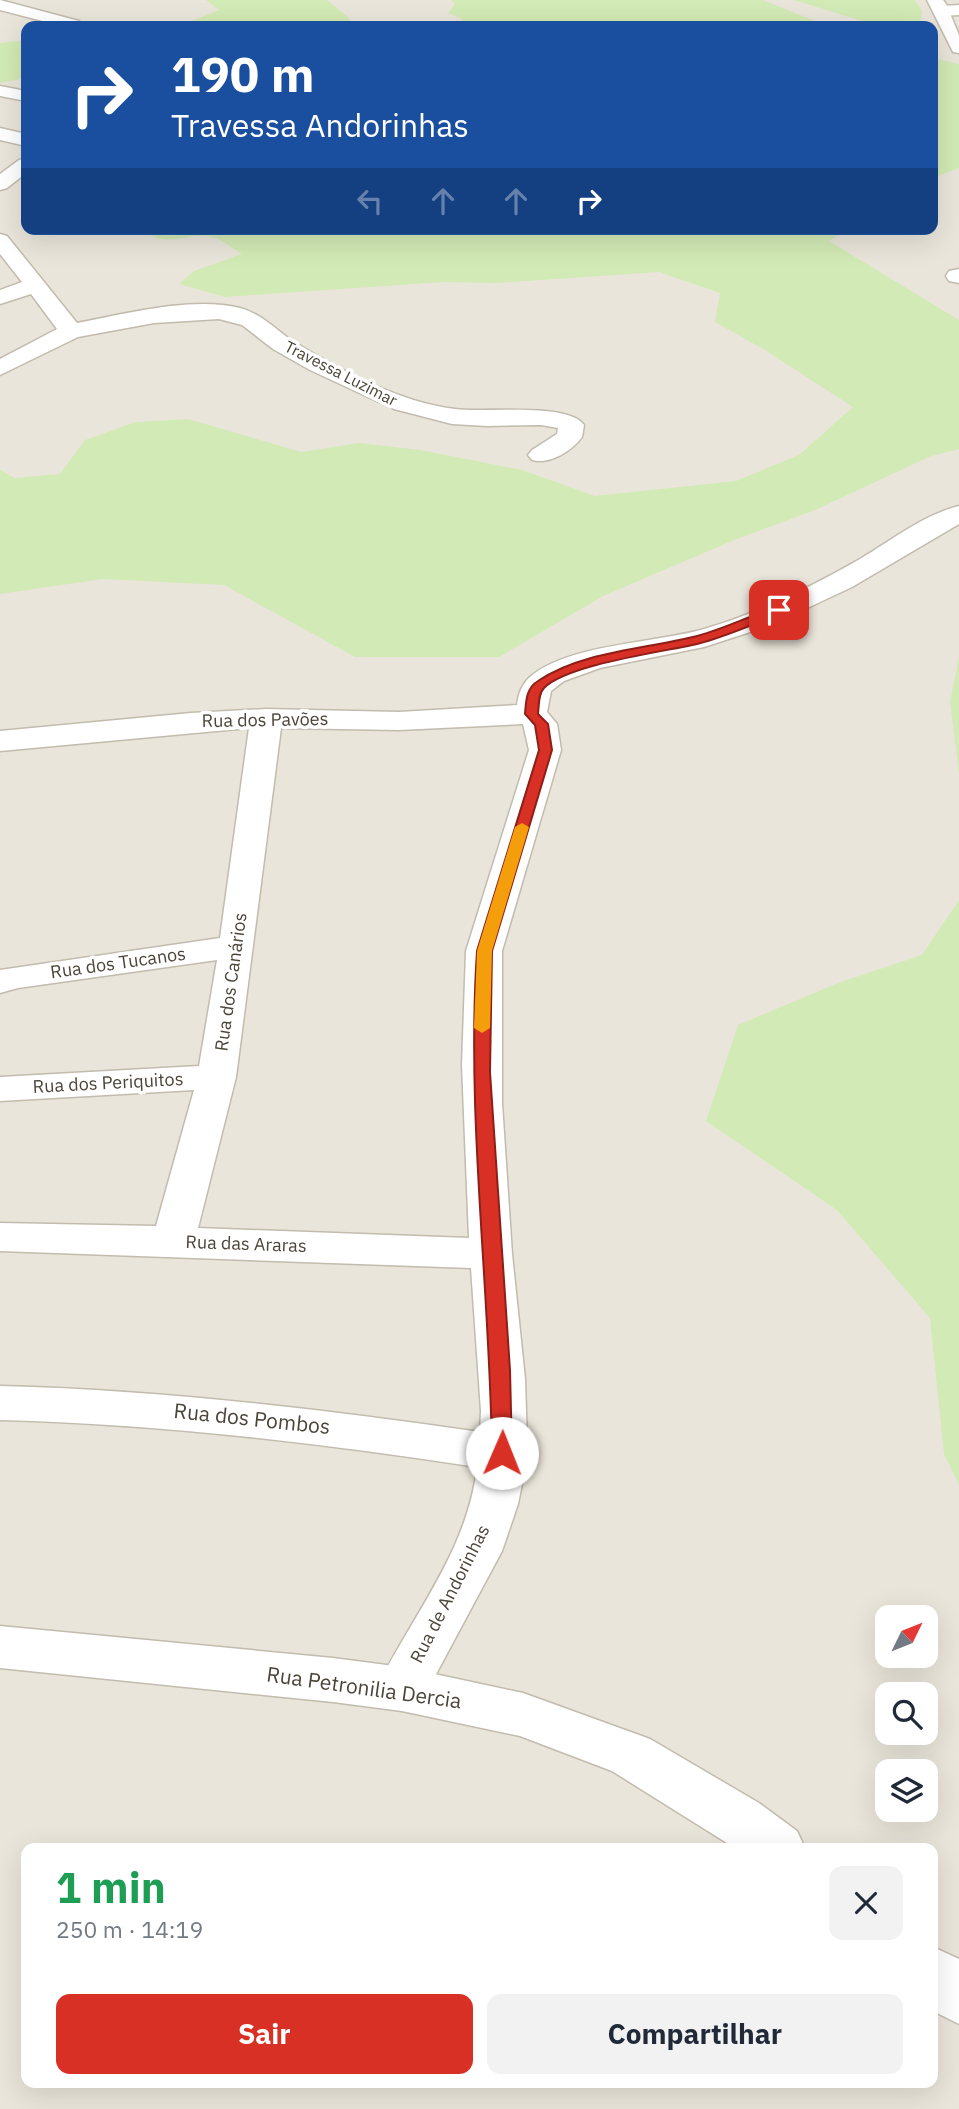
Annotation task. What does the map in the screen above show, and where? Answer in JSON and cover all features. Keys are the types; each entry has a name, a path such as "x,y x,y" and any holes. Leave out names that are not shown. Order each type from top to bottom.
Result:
{"street":[{"path":"0,5 61,21"},
{"path":"945,7 951,38 959,48"},
{"path":"0,92 21,95"},
{"path":"0,134 21,139"},
{"path":"0,184 21,168"},
{"path":"0,240 71,331 0,368"},
{"path":"0,297 35,285"},
{"name":"Travessa Luzimar","path":"71,331 167,316 230,313 257,323 289,349 352,381 419,410 483,419 548,419 571,425 569,437 541,455"},
{"path":"531,714 534,694 540,684 619,655 696,640 779,610 858,572 959,514"},
{"name":"Rua dos Pavões","path":"0,741 191,722 266,718 399,721 531,714"},
{"name":"Rua de Andorinhas","path":"402,1689 473,1556 494,1504 502,1453 501,1382 491,1254 482,1072 484,951 545,750 541,724 531,714"},
{"name":"Rua dos Canários","path":"173,1241 217,1077 237,946 266,718"},
{"name":"Rua dos Tucanos","path":"0,982 11,978 237,946"},
{"name":"Rua dos Periquitos","path":"0,1089 217,1077"},
{"name":"Rua das Araras","path":"0,1237 491,1254"},
{"name":"Rua dos Pombos","path":"0,1403 130,1407 294,1422 502,1453"},
{"name":"Rua Petronilia Dercia","path":"0,1647 333,1680 402,1689 523,1715 631,1755 740,1820 770,1843"},
{"path":"938,1978 959,1996"}],"shaded area":[{"path":"0,0 959,0 959,2109 0,2109"}],"green space":[{"path":"206,0 327,0 350,21 192,21 219,10"},
{"path":"451,0 763,0 815,21 461,21 448,13 455,4"},
{"path":"794,0 915,0 922,11 921,21 862,21"},
{"path":"21,41 21,79 0,83 0,43"},
{"path":"938,59 959,64 959,168 938,176"},
{"path":"151,235 838,235 829,241 959,320 959,449 931,456 813,511 739,538 603,596 499,657 355,657 224,585 103,579 0,594 0,470 15,478 60,474 85,440 136,422 188,419 301,452 359,443 420,450 522,470 595,496 736,481 799,455 853,407 765,350 715,322 720,293 659,272 495,283 443,282 225,297 179,284 194,271 242,254 216,238 193,236 160,239"},
{"path":"959,656 959,774 950,702"},
{"path":"959,900 959,1485 944,1454 930,1318 837,1210 706,1121 738,1025 838,983 922,955"}],"slow traffic":[{"path":"482,1028 484,951 522,827"}],"route":[{"path":"502,1453 503,1421 482,1072 482,985 484,951 545,750 541,724 531,714 534,694 540,684 569,670 642,649 696,640 779,610"}]}
